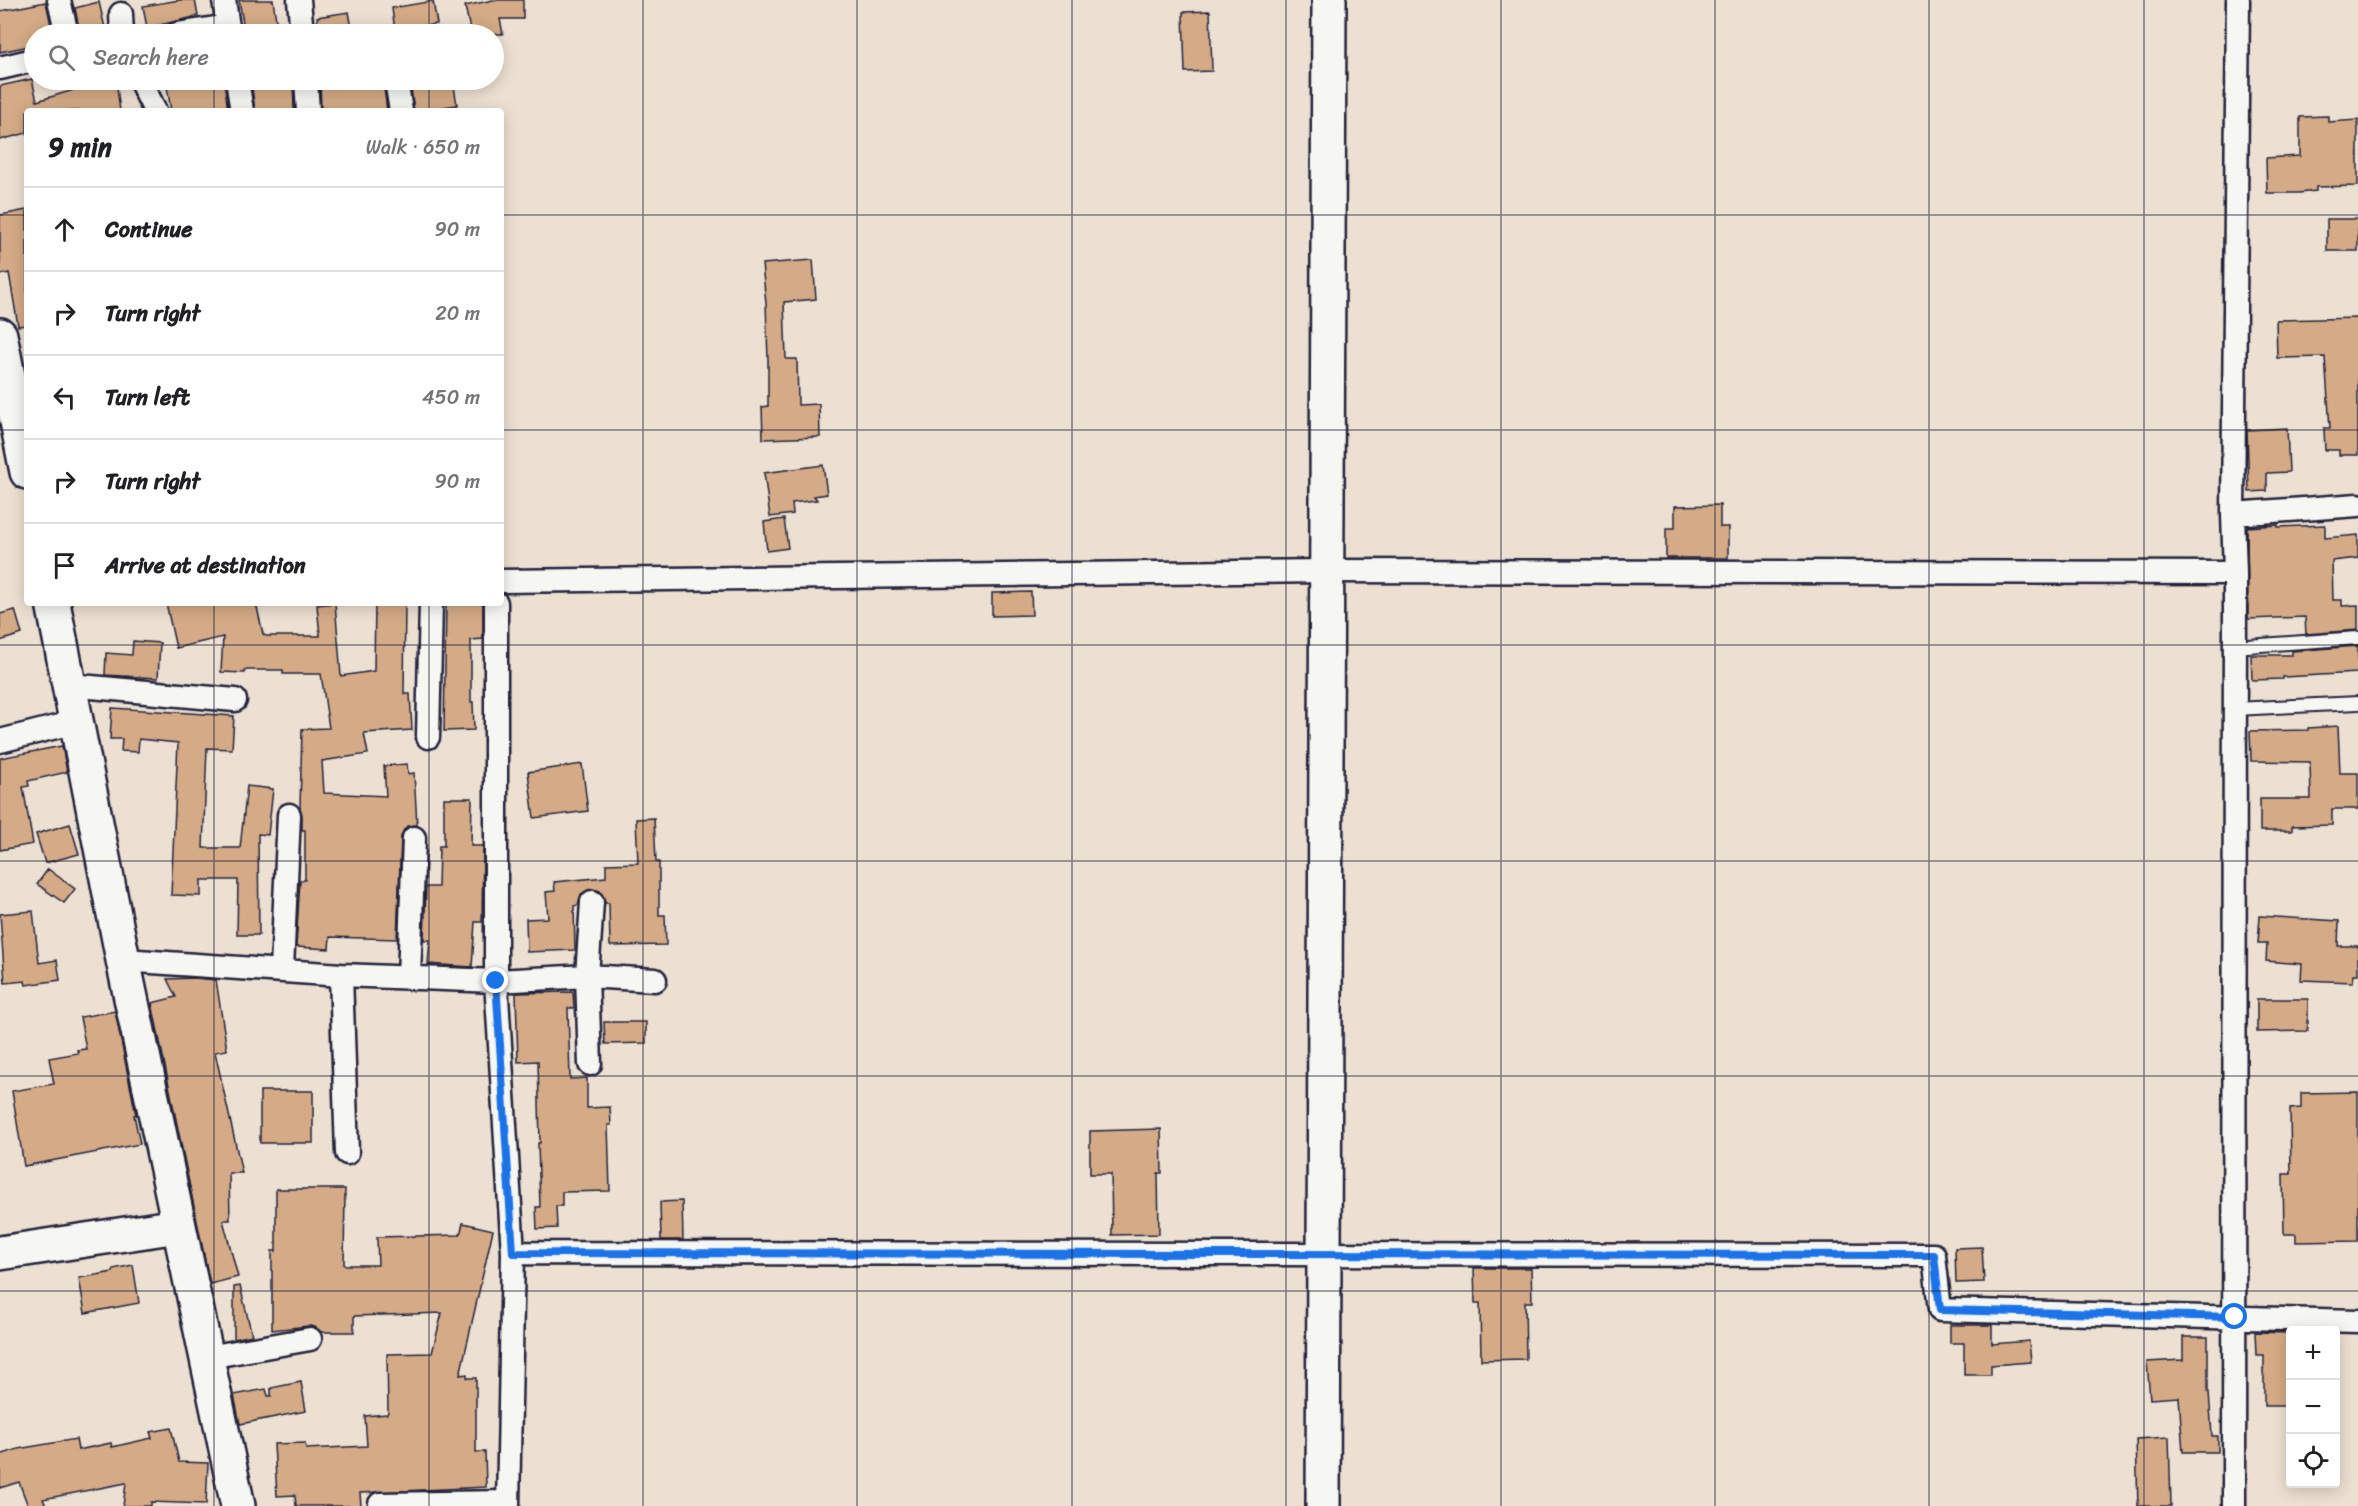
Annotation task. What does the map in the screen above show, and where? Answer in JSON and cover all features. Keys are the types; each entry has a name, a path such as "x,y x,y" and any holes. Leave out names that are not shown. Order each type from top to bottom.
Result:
{"street":[{"path":"59,0 65,24"},
{"path":"224,0 227,24"},
{"path":"1323,1506 1329,0"},
{"path":"2234,1506 2235,573 2233,514 2238,0"},
{"path":"303,24 305,1"},
{"path":"0,68 24,62"},
{"path":"145,90 154,108"},
{"path":"239,90 242,108"},
{"path":"307,90 308,108"},
{"path":"398,90 401,108"},
{"path":"0,335 24,457"},
{"path":"2233,514 2358,505"},
{"path":"504,581 1326,571 2235,573"},
{"path":"54,606 123,960 238,1506"},
{"path":"428,737 431,606"},
{"path":"376,1501 508,1504 513,1253 496,981 496,606"},
{"path":"69,685 235,700"},
{"path":"0,741 76,722"},
{"path":"282,969 289,815"},
{"path":"409,978 414,838"},
{"path":"590,1064 587,976 592,902"},
{"path":"123,960 409,978 496,981 587,976 655,980"},
{"path":"341,975 347,1154"},
{"path":"0,1253 178,1226"},
{"path":"513,1253 1934,1255 1940,1310 2358,1321"},
{"path":"208,1357 310,1339"}],"lane":[{"path":"2235,647 2358,638"},
{"path":"2235,709 2358,703"}],"building":[{"path":"195,0 198,16 164,24 146,24 143,6"},
{"path":"239,0 273,0 277,24 243,24"},
{"path":"493,0 523,0 523,19 500,19 501,24 469,24 465,6"},
{"path":"433,1 437,24 394,24 392,8"},
{"path":"46,2 51,24 24,24 24,47 0,52 0,11"},
{"path":"99,2 104,24 78,24 75,8"},
{"path":"1210,11 1212,71 1185,72 1183,12"},
{"path":"349,12 351,24 318,24 317,17"},
{"path":"24,81 24,90 34,90 37,101 74,90 117,90 120,108 24,108 24,134 0,140 0,86"},
{"path":"168,90 225,90 228,108 171,108"},
{"path":"252,90 293,90 294,108 255,108"},
{"path":"320,90 384,90 387,108 321,108"},
{"path":"411,90 455,90 457,105 414,108"},
{"path":"2328,116 2328,122 2358,120 2358,186 2316,187 2316,191 2299,193 2267,193 2266,158 2300,156 2300,117"},
{"path":"24,211 24,325 18,326 9,273 0,275 0,215"},
{"path":"2327,219 2358,219 2358,251 2327,251"},
{"path":"813,260 816,299 784,302 786,359 797,359 798,405 819,404 820,437 763,439 762,407 768,406 768,360 762,264"},
{"path":"2358,318 2358,455 2339,455 2339,450 2325,450 2324,428 2330,428 2325,357 2277,358 2276,320"},
{"path":"2287,428 2289,472 2267,473 2267,491 2249,492 2247,430"},
{"path":"823,465 827,494 814,496 817,500 792,503 793,514 770,517 764,473"},
{"path":"1720,505 1720,527 1728,527 1728,558 1666,558 1666,528 1675,528 1675,506"},
{"path":"784,519 788,548 767,551 764,522"},
{"path":"2278,525 2278,527 2325,525 2325,538 2358,535 2358,558 2332,561 2333,600 2342,600 2342,606 2358,605 2358,630 2306,634 2305,617 2248,619 2247,527"},
{"path":"1031,592 1032,615 992,616 992,593"},
{"path":"167,606 257,606 263,634 266,636 320,636 317,606 335,606 341,676 374,671 375,606 405,606 404,694 410,694 412,730 364,733 368,754 322,761 324,793 386,796 384,766 407,764 408,774 414,773 417,825 407,826 401,837 397,939 330,937 329,949 296,947 300,880 305,880 305,830 302,830 300,808 302,729 329,728 321,674 283,674 283,670 221,672 223,637 176,648"},
{"path":"446,606 483,606 483,639 471,640 471,702 473,702 474,730 444,731"},
{"path":"15,610 22,634 0,641 0,614"},
{"path":"133,641 160,643 158,678 105,675 106,653 132,655"},
{"path":"2358,646 2358,673 2252,680 2251,655 2292,655 2292,651"},
{"path":"112,708 234,716 232,749 207,748 203,848 240,848 247,786 273,789 268,835 258,834 259,935 237,935 238,880 201,880 201,896 171,895 178,743 139,739 138,752 121,751 122,739 110,739"},
{"path":"2338,726 2340,773 2358,773 2358,809 2332,809 2332,825 2292,826 2292,831 2260,831 2260,799 2311,799 2310,762 2251,761 2250,731 2308,730 2308,728"},
{"path":"62,746 67,772 28,781 29,786 23,787 33,844 0,850 0,758"},
{"path":"582,764 588,811 534,818 528,772"},
{"path":"444,798 472,798 471,846 483,846 482,922 475,922 472,967 428,964 430,940 424,940 426,887 438,887 439,846 444,846"},
{"path":"654,818 656,862 659,862 659,915 665,915 666,945 610,946 609,903 605,903 600,891 592,889 581,894 578,905 574,906 575,950 527,952 526,919 548,918 546,892 555,891 554,882 606,877 606,864 638,863 636,819"},
{"path":"70,824 79,854 45,863 36,834"},
{"path":"48,869 75,889 64,903 37,884"},
{"path":"33,911 39,963 57,960 60,980 26,985 25,981 5,983 0,914"},
{"path":"2260,916 2339,921 2338,946 2358,946 2358,974 2354,974 2353,982 2301,980 2302,964 2266,961 2267,943 2258,943"},
{"path":"167,979 216,980 227,1050 215,1052 242,1173 229,1173 230,1220 223,1220 238,1277 210,1284 152,1003 176,997"},
{"path":"573,992 574,1008 568,1008 570,1079 587,1078 587,1108 610,1107 611,1125 608,1125 610,1191 562,1192 562,1206 556,1206 557,1228 537,1229 536,1207 540,1207 538,1061 518,1062 516,993"},
{"path":"2257,999 2308,999 2308,1031 2257,1032"},
{"path":"115,1011 140,1144 24,1166 12,1091 54,1084 49,1058 78,1053 77,1050 86,1049 80,1017"},
{"path":"604,1022 646,1022 646,1043 605,1044"},
{"path":"260,1091 313,1091 313,1143 260,1143"},
{"path":"2358,1092 2358,1241 2296,1242 2296,1234 2284,1234 2283,1174 2291,1174 2290,1109 2301,1108 2301,1093"},
{"path":"1161,1129 1162,1173 1158,1173 1159,1234 1112,1235 1111,1174 1090,1174 1090,1131"},
{"path":"276,1189 345,1189 344,1265 378,1265 377,1237 460,1235 463,1223 493,1230 460,1375 467,1374 467,1378 476,1378 476,1452 485,1452 486,1487 360,1493 361,1506 296,1506 295,1495 277,1496 274,1444 305,1443 306,1449 367,1446 365,1416 388,1412 387,1354 432,1353 442,1313 354,1316 354,1332 321,1332 315,1327 308,1326 272,1330 272,1251 276,1251"},
{"path":"682,1201 683,1240 661,1240 660,1202"},
{"path":"1982,1247 1984,1282 1956,1283 1955,1248"},
{"path":"133,1265 139,1303 85,1313 79,1278 113,1272 113,1269"},
{"path":"1474,1268 1531,1268 1532,1302 1525,1302 1526,1359 1481,1360 1480,1303 1475,1303"},
{"path":"240,1286 252,1335 234,1339 234,1287"},
{"path":"1950,1325 1992,1325 1992,1344 2029,1341 2031,1362 1991,1365 1991,1375 1964,1375 1964,1343 1950,1343"},
{"path":"2255,1332 2286,1333 2286,1406 2264,1406 2264,1355 2256,1355"},
{"path":"2183,1337 2208,1337 2208,1392 2212,1436 2218,1436 2218,1452 2183,1452 2179,1397 2150,1399 2147,1362 2183,1360"},
{"path":"301,1382 306,1411 240,1424 234,1395 266,1389 268,1396 271,1396 271,1388"},
{"path":"171,1428 179,1462 208,1463 206,1504 151,1502 151,1506 123,1506 126,1483 43,1499 46,1506 28,1506 19,1482 0,1488 0,1455 18,1449 76,1439 78,1450 111,1443 112,1447 152,1438 150,1432"},
{"path":"2169,1437 2171,1506 2138,1506 2136,1439"}],"route":[{"path":"496,981 513,1253 1934,1255 1940,1310 2235,1317"}]}
